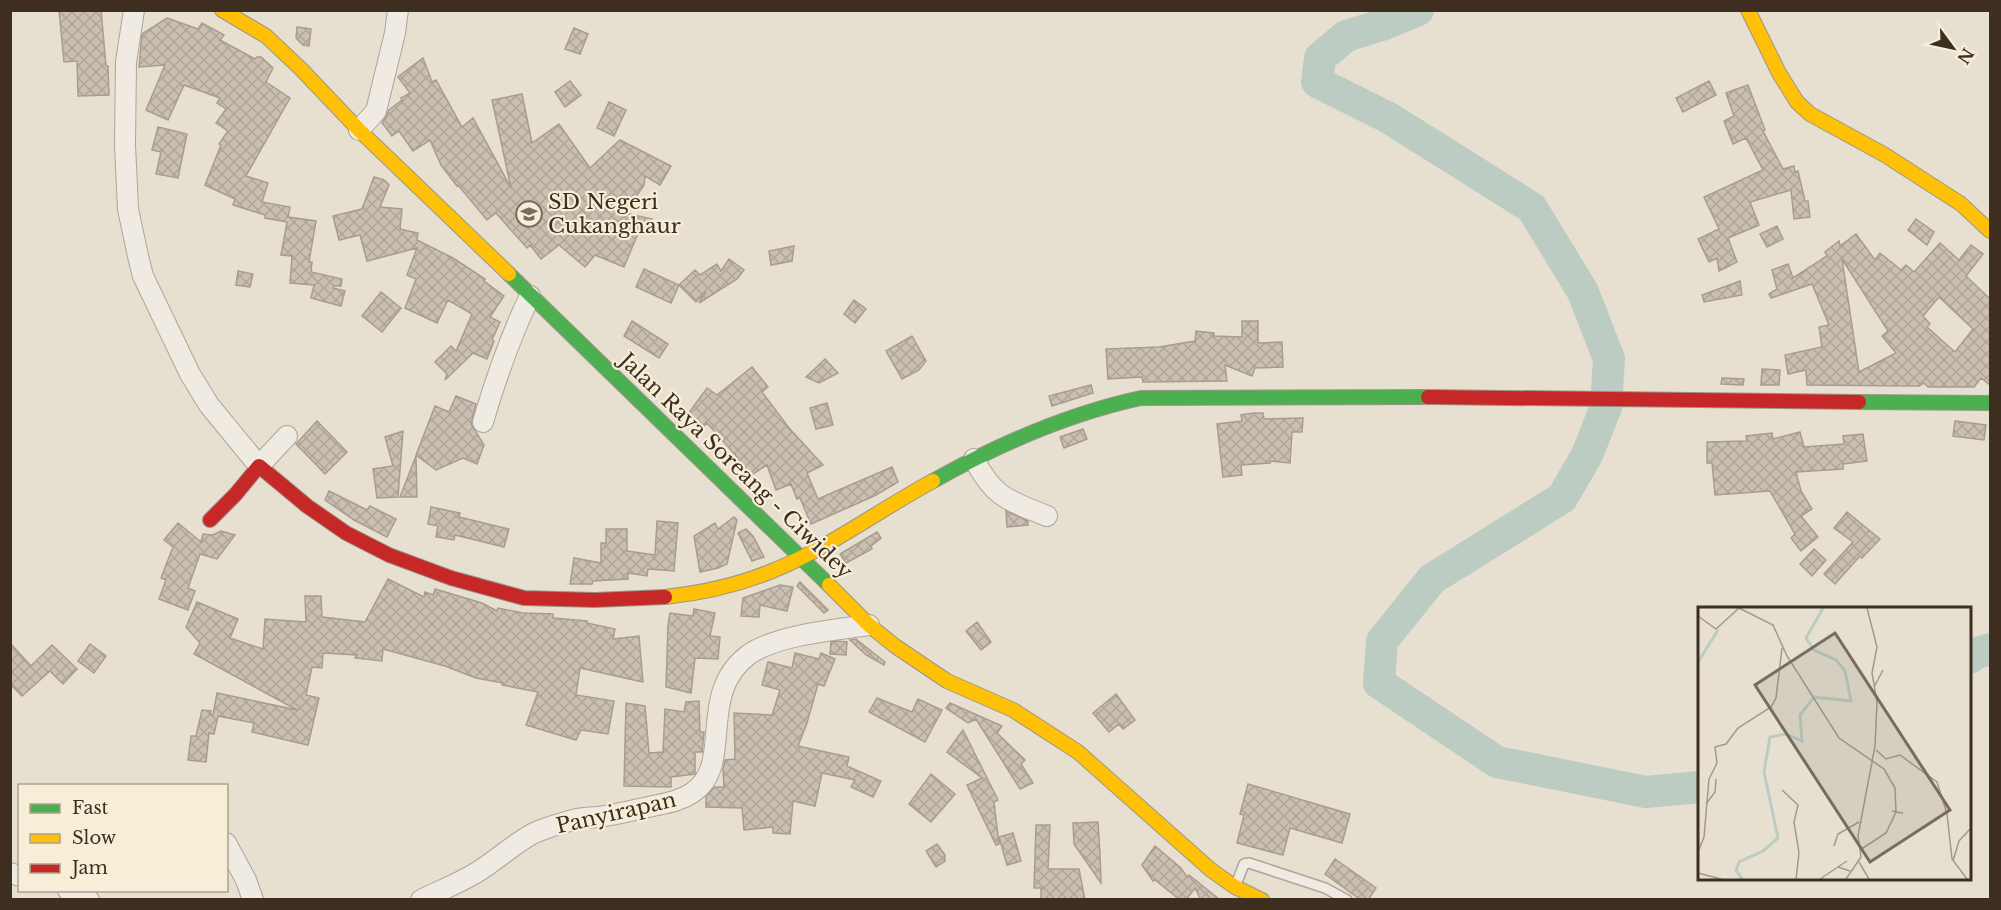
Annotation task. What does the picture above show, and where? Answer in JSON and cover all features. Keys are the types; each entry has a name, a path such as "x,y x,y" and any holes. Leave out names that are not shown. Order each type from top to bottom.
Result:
{"main road":[{"name":"Jalan Raya Soreang - Ciwidey","path":"222,10 266,36 301,69 359,129 802,557 869,625 947,681 1013,710 1078,752 1211,870 1235,887 1262,900"},
{"path":"1748,10 1779,73 1797,102 1810,114 1885,155 1942,192 1977,217 1990,231"},
{"path":"210,520 259,466 304,505 358,541 456,580 520,597 617,601 667,599 751,579 802,557 923,485 1025,433 1112,403 1141,398 1346,396 1990,404"}],"street":[{"path":"134,10 126,62 125,145 128,209 143,276 190,374 209,405 259,466 287,436"},
{"path":"359,129 376,111 398,10"},
{"path":"483,422 499,369 530,296"},
{"path":"974,459 996,492 1047,516"},
{"name":"Panyirapan","path":"421,900 474,874 535,833 578,819 637,810 680,800 692,794 702,786 712,771 717,709 721,693 738,665 747,656 762,647 797,637 869,625"},
{"path":"228,847 254,900"},
{"path":"70,892 88,900"}],"lane":[{"path":"1235,887 1244,864 1249,863 1324,888 1347,900"}],"building":[{"path":"59,10 101,10 109,95 78,96 77,61 64,62"},
{"path":"167,18 198,29 202,23 224,35 220,40 255,59 261,57 273,68 266,82 290,98 246,176 268,183 262,202 290,207 288,217 316,221 309,262 312,262 311,272 342,279 341,286 333,288 345,291 341,306 311,298 314,285 290,283 292,256 281,255 287,222 265,218 265,215 233,205 235,199 205,185 221,145 219,144 228,131 216,123 226,109 217,103 220,98 184,85 168,120 146,110 165,65 139,67 142,34"},
{"path":"297,27 311,29 309,46 303,45 296,38"},
{"path":"574,28 588,34 580,54 565,49"},
{"path":"423,58 432,82 436,80 462,127 473,118 511,188 492,100 522,94 532,143 559,124 590,168 620,140 671,166 660,185 645,176 644,185 625,213 652,219 648,233 639,231 624,267 595,255 585,267 559,245 541,259 530,245 527,248 496,213 487,220 441,165 430,140 413,151 399,131 392,136 382,123 389,110 410,93 398,77"},
{"path":"570,81 581,95 565,107 555,92"},
{"path":"1709,81 1716,95 1683,112 1676,98"},
{"path":"1748,85 1765,130 1763,131 1783,169 1794,166 1795,172 1798,171 1805,201 1808,201 1810,217 1794,219 1791,190 1750,202 1759,225 1728,238 1737,262 1719,271 1717,258 1709,262 1698,239 1719,229 1704,197 1763,170 1746,138 1733,144 1724,121 1734,116 1726,93"},
{"path":"609,102 626,110 614,136 597,128"},
{"path":"158,127 187,134 178,178 156,174 161,152 152,150"},
{"path":"374,177 384,180 389,185 380,207 402,209 400,229 418,233 417,240 453,258 485,279 484,281 504,296 490,317 500,322 487,359 473,353 445,380 447,374 435,362 451,346 456,351 472,314 448,300 437,323 405,308 416,279 407,275 417,248 367,261 360,235 339,240 333,216 362,209"},
{"path":"1916,219 1934,232 1927,245 1908,230"},
{"path":"1777,226 1783,239 1767,247 1760,234"},
{"path":"1856,234 1875,260 1880,253 1901,270 1906,265 1914,272 1940,243 1959,260 1971,245 1983,254 1966,276 1990,299 1990,385 1981,378 1974,387 1928,387 1924,383 1919,386 1807,385 1806,370 1788,374 1785,355 1822,347 1819,327 1829,325 1812,284 1771,298 1769,294 1777,289 1772,270 1788,264 1793,278 1827,256 1825,252 1839,241 1840,246","holes":["1842,259 1888,331 1882,336 1896,353 1859,372","1939,297 1973,329 1955,352 1927,327 1930,324 1923,316"]},
{"path":"794,246 792,261 771,265 769,251"},
{"path":"729,259 744,270 737,279 699,303 706,292 696,302 679,285 695,270 700,275 717,264 721,271"},
{"path":"644,269 679,285 671,303 636,287"},
{"path":"238,271 253,274 250,287 236,285"},
{"path":"1740,281 1742,295 1704,302 1702,295"},
{"path":"381,292 401,308 382,332 362,316"},
{"path":"854,300 866,309 855,323 844,314"},
{"path":"632,321 668,344 659,358 624,336"},
{"path":"1242,321 1258,321 1258,343 1282,342 1283,367 1255,368 1252,376 1225,365 1227,381 1143,382 1142,377 1108,379 1106,349 1159,347 1195,341 1196,331 1214,333 1214,336 1242,337"},
{"path":"912,336 926,361 919,370 902,379 886,351"},
{"path":"825,359 838,373 819,383 806,377"},
{"path":"752,367 768,387 762,392 789,428 823,465 807,473 818,499 892,467 898,482 874,496 811,524 791,484 776,490 767,465 747,478 735,461 738,458 707,423 704,426 688,414 707,388 717,395"},
{"path":"1762,369 1780,370 1779,385 1761,385"},
{"path":"1722,378 1744,379 1743,385 1721,384"},
{"path":"1091,385 1093,393 1052,406 1049,396"},
{"path":"456,396 476,404 471,424 484,445 477,464 463,458 436,470 416,455 435,406 449,412"},
{"path":"827,403 833,425 816,429 810,408"},
{"path":"1263,413 1264,419 1303,418 1302,432 1292,432 1290,463 1270,461 1270,463 1241,465 1242,475 1223,477 1217,424 1242,421 1241,415"},
{"path":"317,421 347,452 325,474 296,444"},
{"path":"1955,421 1986,425 1984,440 1953,436"},
{"path":"1083,429 1087,439 1064,448 1060,437"},
{"path":"403,431 398,497 377,498 373,469 393,466 385,437"},
{"path":"1800,432 1804,447 1844,444 1843,436 1863,434 1867,461 1843,464 1843,469 1796,472 1801,491 1812,509 1801,516 1818,537 1801,551 1791,538 1795,534 1770,491 1715,495 1712,463 1707,463 1707,442 1747,441 1746,436 1772,433 1773,439"},
{"path":"416,456 417,497 400,497"},
{"path":"329,491 367,510 370,506 396,519 387,537 354,520 325,500"},
{"path":"431,507 460,513 459,517 509,529 504,547 455,535 454,540 436,537 438,526 428,524"},
{"path":"1006,511 1028,521 1028,525 1007,527"},
{"path":"1847,512 1880,539 1862,558 1860,556 1835,584 1824,574 1853,542 1834,528"},
{"path":"734,517 737,520 727,564 700,572 694,536 715,523 718,529"},
{"path":"657,521 678,523 674,571 648,569 647,576 628,573 628,579 593,581 592,584 570,584 574,558 601,563 601,543 606,543 606,529 627,529 627,551 655,555"},
{"path":"178,523 201,542 203,534 213,535 221,531 235,535 217,559 200,554 188,588 195,591 188,610 159,599 166,580 161,578 173,547 164,540"},
{"path":"746,529 753,536 764,557 752,561 738,533"},
{"path":"877,532 881,538 871,546 872,549 846,563 840,554"},
{"path":"1814,549 1826,560 1812,576 1800,564"},
{"path":"388,579 424,597 425,592 433,595 435,589 482,603 497,611 498,608 523,613 553,614 553,618 587,621 587,623 615,629 613,639 639,636 643,682 580,668 576,695 614,701 608,734 581,730 576,740 526,725 538,692 476,678 445,666 383,649 382,661 355,658 357,655 323,653 322,668 312,667 306,695 319,698 308,745 252,732 254,723 218,716 214,734 209,733 206,762 188,760 191,736 196,736 202,710 211,711 210,714 213,715 217,693 297,710 194,654 200,643 186,627 197,602 238,619 230,638 263,649 265,619 306,622 305,596 321,596 322,617 365,622"},
{"path":"800,582 828,610 824,613 797,586"},
{"path":"780,585 793,587 787,611 760,605 759,617 741,616 743,598"},
{"path":"694,609 715,613 710,636 720,637 718,659 695,658 691,693 666,687 668,625 670,613 693,616"},
{"path":"977,622 991,642 981,650 966,631"},
{"path":"856,639 885,662 884,665 866,655 850,640"},
{"path":"831,642 847,642 846,655 830,654"},
{"path":"10,643 31,666 52,645 77,669 63,684 50,671 22,696 10,684"},
{"path":"90,644 106,656 94,673 78,661"},
{"path":"795,653 819,659 821,653 835,659 824,686 818,684 798,746 849,757 847,766 881,781 873,797 851,787 855,780 822,773 815,806 793,801 790,834 773,833 773,827 744,830 742,808 706,807 706,796 715,787 724,787 725,760 735,759 734,713 772,715 780,690 762,685 768,662 792,668"},
{"path":"1116,694 1135,720 1123,729 1119,724 1109,732 1093,713"},
{"path":"877,698 912,712 918,699 942,710 925,742 869,712"},
{"path":"699,701 700,732 704,732 702,752 695,752 695,774 671,777 671,787 624,786 626,703 645,706 649,753 663,752 665,709 684,712 686,702"},
{"path":"950,703 1002,726 997,733 1025,760 1021,764 1033,783 1020,789 976,719 968,723 946,708"},
{"path":"963,730 998,800 994,802 999,844 996,845 967,785 982,778 947,752"},
{"path":"931,774 955,794 931,822 909,804"},
{"path":"1248,784 1350,814 1342,843 1290,828 1283,855 1237,843 1244,815 1240,814"},
{"path":"1098,822 1101,883 1074,844 1073,823"},
{"path":"1036,825 1050,825 1048,869 1079,869 1085,900 1041,900 1041,888 1034,888"},
{"path":"1013,833 1021,861 1007,865 999,837"},
{"path":"937,844 945,855 945,861 936,867 926,851"},
{"path":"1155,846 1181,868 1187,877 1189,875 1220,900 1201,900 1195,888 1186,900 1180,900 1155,880 1153,881 1142,865"},
{"path":"1335,859 1376,888 1368,900 1361,900 1325,874"}],"waterway":[{"path":"1418,10 1382,25 1346,36 1320,58 1317,82 1389,118 1532,208 1583,292 1609,359 1606,407 1587,455 1562,498 1432,579 1382,641 1379,683 1497,762 1646,792 1698,787"},
{"path":"1971,657 1990,649"}],"traffic: fast":[{"path":"509,274 829,585"},
{"path":"933,481 1034,432 1087,413 1141,398 1428,397"},
{"path":"1859,402 1990,403"}],"traffic: slow":[{"path":"222,10 266,36 359,130 509,274"},
{"path":"1748,10 1779,73 1797,102 1810,114 1885,155 1961,204 1990,231"},
{"path":"665,597 720,588 793,562 933,481"},
{"path":"829,585 869,625 895,646 947,681 1013,710 1078,752 1211,870 1235,887 1262,900"}],"traffic: jam":[{"path":"1428,397 1859,402"},
{"path":"210,520 259,466 307,506 346,533 389,555 451,578 524,598 595,600 665,597"}],"place":[{"name":"SD Negeri Cukanghaur","path":"529,214"}]}
